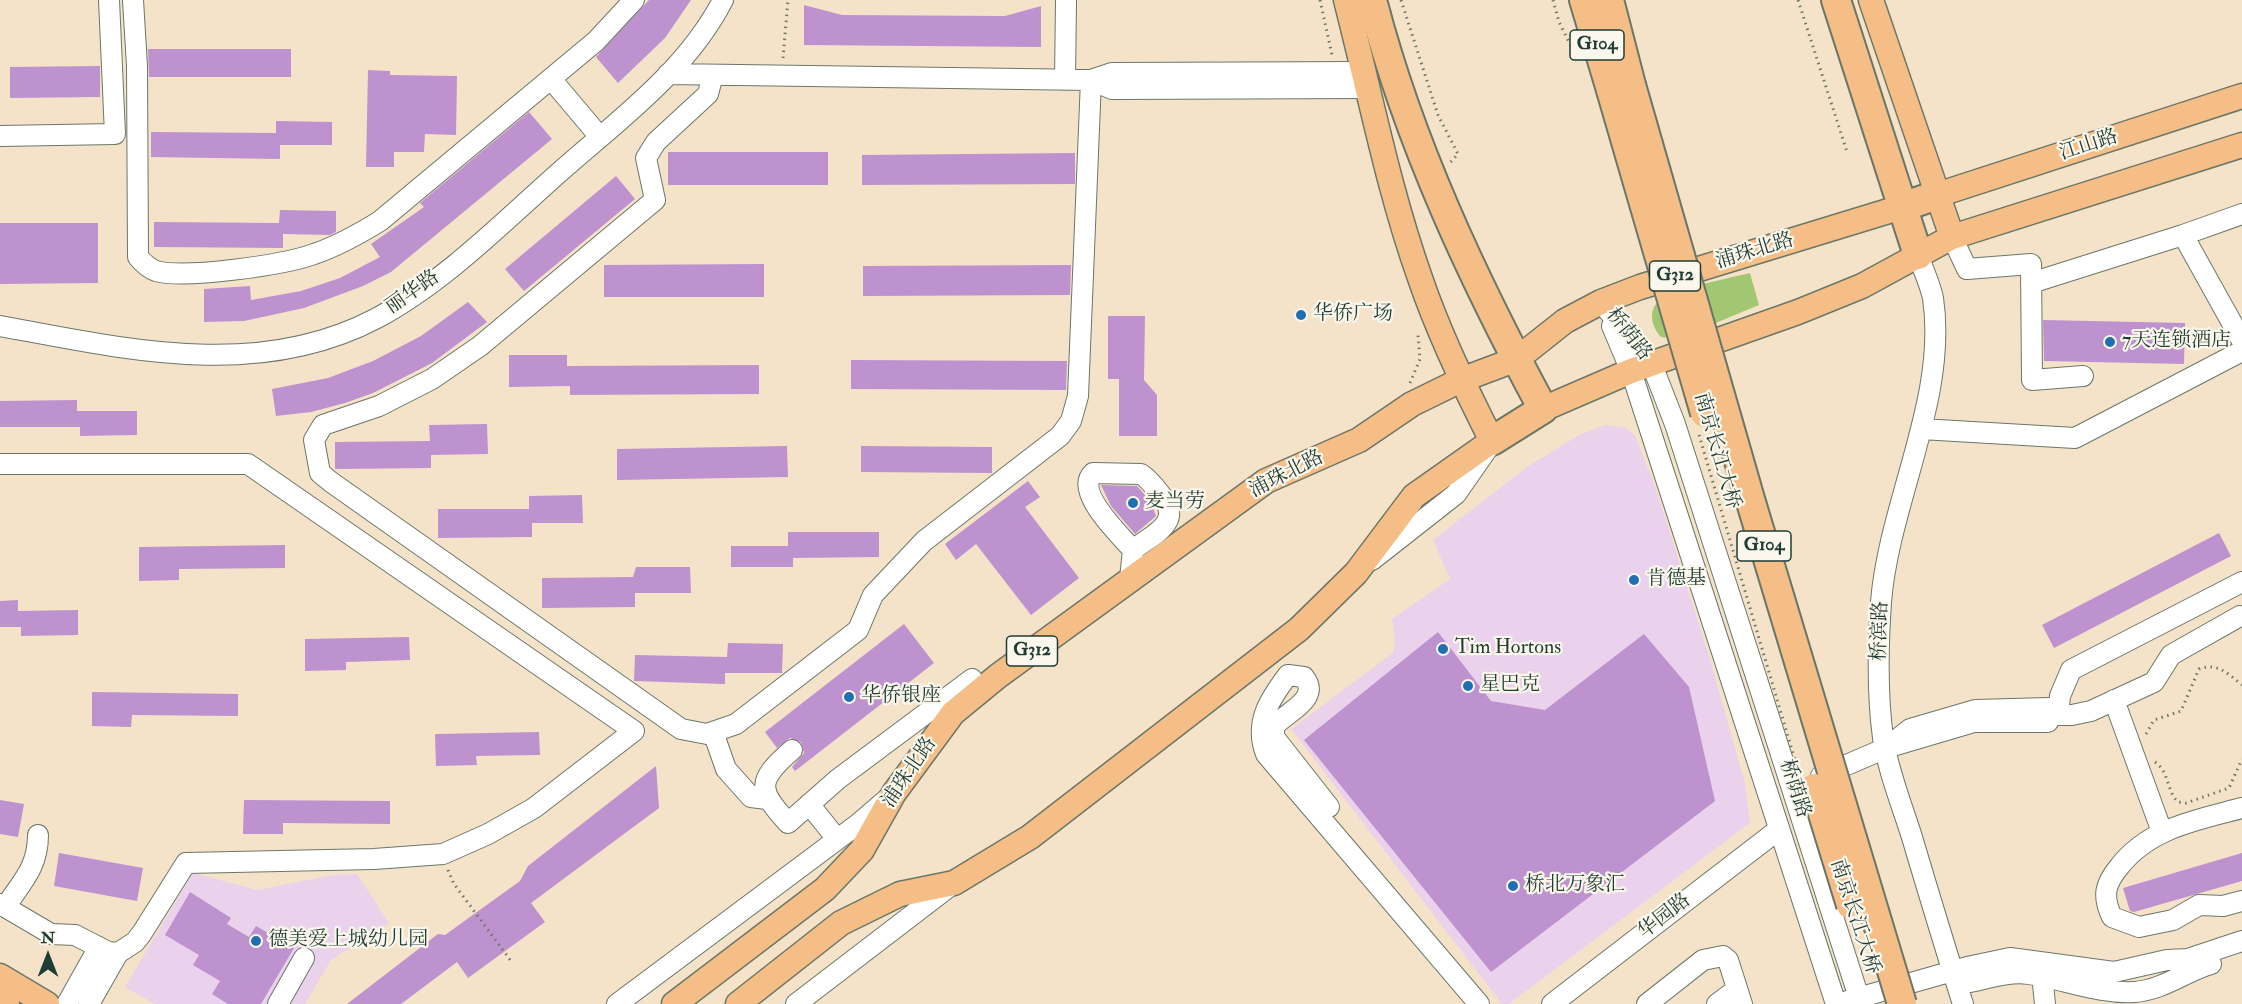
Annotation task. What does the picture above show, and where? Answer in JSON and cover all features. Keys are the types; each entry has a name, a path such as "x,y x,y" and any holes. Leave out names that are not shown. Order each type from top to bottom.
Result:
{"highway":[{"path":"1372,0 1386,55 1454,229 1544,409 1492,441"},
{"name":"南京长江大桥","path":"1584,0 1621,87 1750,499 1902,1004"},
{"name":"南京长江大桥","path":"1609,0 1621,87 1830,840 1867,1002"},
{"path":"1836,0 1905,206 1918,255"},
{"name":"浦珠北路","path":"1905,206 1937,195"}],"main road":[{"path":"738,1004 841,923 900,894 954,883 1030,837 1299,629 1356,573 1414,496 1492,441 1461,380 1420,278 1346,0"},
{"path":"1871,0 1952,237"},
{"name":"江山路","path":"1937,195 2242,96"},
{"path":"1544,409 1642,368 1798,312 1862,285 1952,237 2242,145"},
{"name":"浦珠北路","path":"674,1004 825,889 862,850 894,793 953,713 1130,579 1266,481 1359,440 1412,405 1461,380 1517,359 1565,321 1601,302 1640,287 1905,206"},
{"path":"0,976 47,1004"},
{"path":"0,1000 7,1004"}],"street":[{"path":"0,136 115,134 109,0"},
{"path":"133,0 137,66 138,257 149,268 158,272 251,267 313,254 348,240 380,221 551,79 596,41 634,0"},
{"name":"丽华路","path":"0,326 106,345 225,356 299,348 336,336 378,317 422,289 600,136 668,74 707,31 723,0"},
{"path":"1065,80 1066,0"},
{"path":"668,74 781,78 1091,80 1112,73 1337,72 1366,80"},
{"path":"713,75 708,94 656,142 646,158 655,200 480,346 432,379 380,406 323,425 314,440 320,473 331,482 681,729 691,733 714,732 736,724 858,630 873,595 924,541 1059,436 1071,421 1077,396 1091,80"},
{"path":"551,79 600,136"},
{"path":"1091,80 1112,89 1366,80"},
{"path":"2031,283 2242,214"},
{"path":"2183,235 2242,341"},
{"path":"1952,237 1967,268 2031,264 2032,380 2083,376"},
{"name":"桥滨路","path":"1918,255 1932,296 1934,314 1932,361 1921,429 1889,548 1881,602 1881,698 1886,748 1963,1004"},
{"name":"桥荫路","path":"1601,302 1675,424 1798,786 1867,1002"},
{"path":"1921,429 2075,438 2242,351"},
{"name":"桥荫路","path":"1642,368 1778,830 1836,1004"},
{"path":"0,464 248,464 634,731 534,808 488,834 443,854 384,859 186,863 135,942 109,950 67,1004"},
{"path":"1130,579 1133,550 1090,497 1087,485 1088,478 1093,473 1141,474 1168,503 1171,514 1166,524 1133,550"},
{"path":"2051,715 2071,670 2242,582"},
{"path":"1798,786 1886,748 1974,722 2091,711 2154,682 2171,655 2240,616"},
{"path":"1329,807 1274,738 1274,726 1306,700 1310,692 1310,684 1304,677 1288,675 1271,698 1260,724 1261,742 1266,754 1479,1004"},
{"path":"792,750 772,767 764,788 767,800 788,823 838,779 972,679"},
{"path":"2114,700 2162,832"},
{"path":"714,732 726,769 751,797 767,800"},
{"path":"617,1004 837,840 894,793"},
{"path":"809,804 837,840"},
{"path":"2242,808 2162,832 2143,842 2108,881 2106,904 2112,917 2128,925 2139,927 2173,920 2199,905 2223,906 2242,901"},
{"name":"华园路","path":"1552,1004 1778,830"},
{"path":"38,835 38,854 31,870 2,906 51,934 75,935 109,950"},
{"path":"796,1004 954,883"},
{"path":"1836,1004 1867,1002 1952,971 1970,982 2041,968 2114,972 2166,960 2188,959 2242,941"},
{"path":"89,1004 109,950"},
{"path":"2041,968 2114,991 2147,990 2175,980 2191,970 2242,954"},
{"path":"1647,1004 1703,960 1713,956 1723,956 1728,960 1739,997 1717,1004"},
{"path":"278,1004 304,958"},
{"path":"2041,968 2045,1004"}],"path":[{"path":"781,78 788,0"},
{"path":"1320,0 1337,72"},
{"path":"1401,0 1438,115 1458,154 1434,181"},
{"path":"1798,0 1847,152"},
{"path":"1697,427 1798,786"},
{"path":"2143,742 2154,720 2181,711 2199,669 2208,666 2219,667 2242,685"},
{"path":"2154,761 2167,776 2172,796 2178,802 2186,803 2229,788 2242,759"},
{"path":"443,854 454,884 512,961"}],"shaded area":[{"path":"1605,425 1626,428 1635,436 1654,483 1709,656 1745,783 1750,823 1509,1004 1502,1004 1291,729 1393,653 1395,640 1392,619 1450,579 1433,540 1527,467 1579,435"},
{"name":"德美爱上城幼儿园","path":"193,873 257,890 333,875 357,874 389,923 331,960 305,1004 155,1004 125,987"}],"green space":[{"path":"1750,273 1759,305 1677,339 1661,337 1654,327 1653,311 1664,297 1693,287"}],"building":[{"path":"649,0 691,0 665,38 618,83 596,57"},
{"path":"804,5 842,15 1005,16 1041,6 1041,47 804,45"},
{"path":"148,49 291,49 291,77 149,77"},
{"path":"100,66 100,97 10,98 10,67"},
{"path":"368,70 390,71 390,75 457,76 456,135 425,134 424,152 394,152 394,167 366,167"},
{"path":"529,112 552,139 391,272 363,286 304,308 244,321 204,322 204,289 250,286 251,300 301,291 340,278 380,257 371,244 424,207 420,203"},
{"path":"276,121 332,122 332,145 280,145 280,159 151,157 151,132 276,133"},
{"path":"668,152 828,152 828,185 668,185"},
{"path":"1075,153 1075,184 862,185 862,155"},
{"path":"616,176 635,199 524,291 505,269"},
{"path":"280,210 336,211 336,232 330,235 283,234 283,248 154,247 154,222 279,223"},
{"path":"0,223 98,223 98,283 0,284"},
{"path":"764,264 764,297 604,297 604,265"},
{"path":"1071,265 1070,295 863,296 863,266"},
{"path":"468,302 487,322 432,363 373,393 345,403 311,412 276,416 272,389 328,378 373,361 421,336"},
{"path":"1108,316 1145,316 1144,380 1157,395 1157,436 1119,436 1119,379 1108,379"},
{"name":"7天连锁酒店","path":"2043,320 2185,323 2184,364 2044,361"},
{"path":"509,355 567,355 567,366 759,365 759,394 570,395 570,386 509,387"},
{"path":"851,360 1067,361 1066,390 851,389"},
{"path":"77,400 77,411 137,411 137,435 80,436 80,427 0,427 0,401"},
{"path":"487,424 488,454 431,455 431,468 335,469 335,442 430,441 429,425"},
{"path":"787,446 788,477 617,480 617,449"},
{"path":"861,446 992,447 992,473 861,472"},
{"path":"1028,481 1040,497 1025,507 1079,578 1031,615 976,544 956,560 945,544"},
{"name":"麦当劳","path":"1101,485 1137,486 1151,502 1156,516 1135,534 1111,506"},
{"path":"582,495 583,523 532,523 532,537 438,538 438,509 529,509 529,496"},
{"path":"788,532 879,532 879,557 793,558 793,567 731,567 731,546 788,546"},
{"path":"2219,533 2231,556 2054,648 2042,625"},
{"path":"285,545 285,568 179,569 179,580 139,581 139,547"},
{"path":"636,567 690,567 691,593 635,593 635,607 542,608 542,578 633,577"},
{"path":"18,600 18,611 78,610 78,635 21,636 21,627 0,627 0,601"},
{"name":"华侨银座","path":"904,624 934,663 795,771 792,767 804,753 801,742 790,738 777,748 765,732"},
{"name":"桥北万象汇","path":"1438,632 1491,701 1545,710 1644,634 1689,687 1715,801 1491,972 1304,740"},
{"path":"409,637 410,660 346,662 346,670 305,671 305,639"},
{"path":"728,643 783,644 782,673 725,673 725,684 634,681 635,655 727,657"},
{"path":"92,692 238,694 238,716 132,715 131,727 92,726"},
{"path":"539,732 540,755 476,756 477,765 436,766 435,734"},
{"path":"656,766 659,808 531,903 545,922 468,978 457,962 401,1004 347,1004 438,934 445,935 520,881 528,866"},
{"path":"0,800 24,804 18,837 0,834"},
{"path":"244,800 390,801 390,824 283,823 283,834 243,834"},
{"path":"59,853 143,868 137,901 54,886"},
{"path":"2242,853 2242,881 2134,912 2130,911 2123,888"},
{"path":"190,892 231,918 227,924 249,937 256,926 294,948 261,1004 228,1004 212,994 220,981 193,965 199,955 165,935"}],"place":[{"name":"华侨广场","path":"1301,315"},
{"name":"7天连锁酒店","path":"2110,342"},
{"name":"麦当劳","path":"1133,503"},
{"name":"肯德基","path":"1634,580"},
{"name":"Tim Hortons","path":"1443,649"},
{"name":"星巴克","path":"1468,686"},
{"name":"华侨银座","path":"849,697"},
{"name":"桥北万象汇","path":"1513,886"},
{"name":"德美爱上城幼儿园","path":"256,941"}]}
